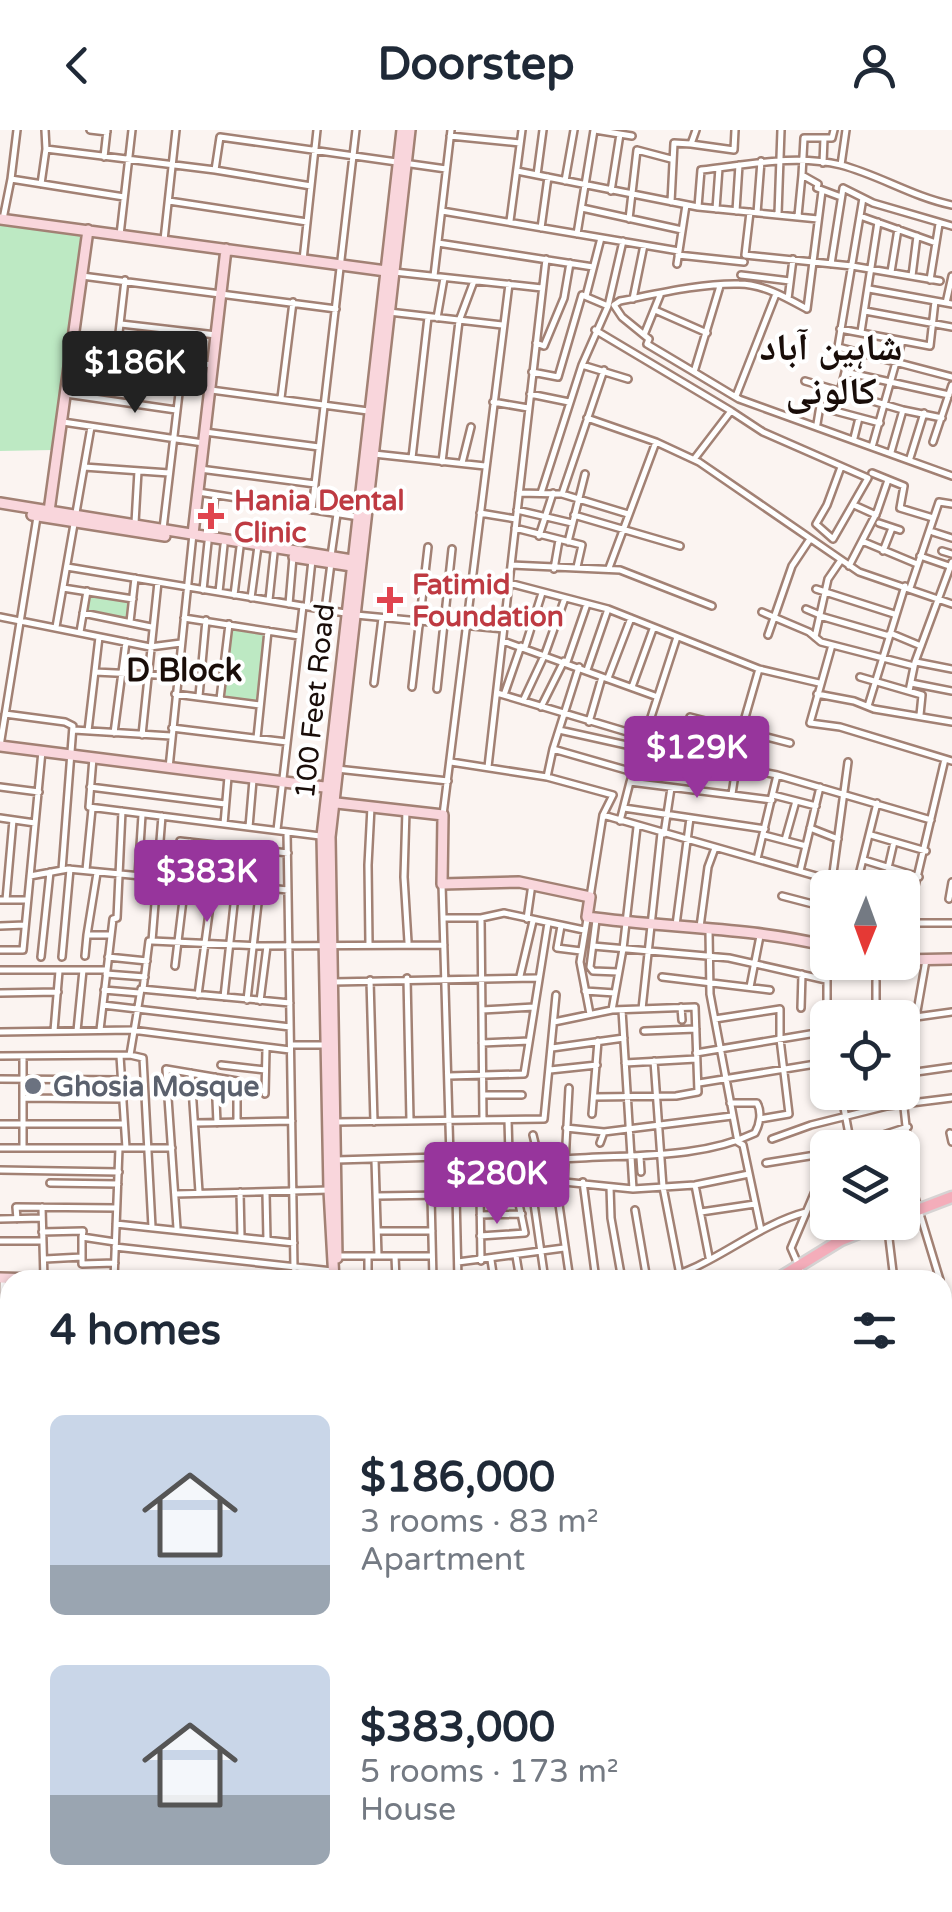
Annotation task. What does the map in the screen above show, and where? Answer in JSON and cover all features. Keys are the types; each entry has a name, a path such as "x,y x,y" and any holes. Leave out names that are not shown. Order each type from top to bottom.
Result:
{"main road":[{"name":"100 Feet Road","path":"334,1270 322,836 357,564 402,163 402,130"},
{"name":"100 Feet Road","path":"402,163 410,130"},
{"path":"2,219 390,271"},
{"path":"42,512 62,422 88,230"},
{"path":"193,537 226,249"},
{"name":"100 Feet Road","path":"369,454 370,411 385,311"},
{"path":"0,508 357,564"},
{"path":"76,519 135,524 193,537"},
{"path":"209,539 293,557 331,560"},
{"name":"100 Feet Road","path":"331,788 337,768 350,614"},
{"path":"0,746 331,788"},
{"name":"100 Feet Road","path":"327,944 329,802"},
{"path":"329,802 443,815 442,884 532,884 590,897 592,918 760,934 810,943"},
{"path":"920,960 952,958"},
{"name":"100 Feet Road","path":"332,1160 329,1190 334,1256"},
{"path":"920,1209 952,1197"},
{"path":"791,1270 841,1240"}],"street":[{"path":"2,219 16,130"},
{"path":"41,184 45,130"},
{"path":"90,130 107,131 104,158"},
{"path":"120,235 132,130"},
{"path":"164,240 176,130"},
{"path":"304,260 317,130"},
{"path":"312,510 356,130"},
{"path":"510,222 522,130"},
{"path":"537,175 543,130"},
{"path":"566,181 574,130"},
{"path":"577,234 594,130 632,136"},
{"path":"692,144 696,130"},
{"path":"736,130 736,211"},
{"path":"778,214 781,130"},
{"path":"798,216 806,137 832,138 834,130"},
{"path":"841,165 846,130"},
{"path":"434,277 450,133 520,143"},
{"path":"215,170 220,134 446,169"},
{"path":"611,191 620,134"},
{"path":"823,163 824,138"},
{"path":"671,202 674,143 734,150"},
{"path":"46,149 311,186"},
{"path":"629,219 637,150 671,159"},
{"path":"698,207 701,170 761,161 802,160 841,165 952,205"},
{"path":"739,284 761,161"},
{"path":"716,209 719,168"},
{"path":"517,171 698,207 818,219"},
{"path":"802,175 822,191 841,196"},
{"path":"542,228 548,178"},
{"path":"11,179 124,197"},
{"path":"831,264 843,188 952,226"},
{"path":"822,191 807,309 776,294 739,284 632,298 616,302 615,308 649,339 647,344 736,396 952,476"},
{"path":"863,198 838,346 952,377"},
{"path":"168,201 308,222"},
{"path":"676,264 686,205"},
{"path":"582,208 682,230"},
{"path":"442,211 679,253 814,261 940,281"},
{"path":"860,216 936,243"},
{"path":"861,332 878,222"},
{"path":"930,280 939,223"},
{"path":"891,272 898,229"},
{"path":"912,276 917,236"},
{"path":"586,296 601,238"},
{"path":"541,493 582,364 608,306 623,242"},
{"path":"438,244 592,266"},
{"path":"632,298 644,245"},
{"path":"488,767 500,694 546,259"},
{"path":"788,299 792,259"},
{"path":"536,343 544,346 564,298 570,263"},
{"path":"390,271 542,288"},
{"path":"82,276 336,309"},
{"path":"741,276 790,281"},
{"path":"869,290 949,304 952,276"},
{"path":"437,318 444,278"},
{"path":"114,377 125,280"},
{"path":"442,462 459,321 474,281"},
{"path":"443,815 509,284"},
{"path":"694,372 720,286"},
{"path":"644,335 661,293"},
{"path":"736,396 776,294"},
{"path":"532,372 558,378 582,295 608,306"},
{"path":"840,329 930,346 935,301"},
{"path":"281,398 293,302"},
{"path":"656,310 707,333"},
{"path":"385,311 502,325"},
{"path":"865,311 952,327"},
{"path":"412,458 428,317"},
{"path":"120,324 216,336"},
{"path":"596,330 763,432 868,478 833,539 816,524 841,467"},
{"path":"872,446 902,341"},
{"path":"840,392 850,352"},
{"path":"117,354 212,366"},
{"path":"582,364 628,379"},
{"path":"562,494 604,370"},
{"path":"69,371 370,411"},
{"path":"845,372 948,394"},
{"path":"804,382 904,410 946,414"},
{"path":"163,529 180,385"},
{"path":"934,442 946,414 952,385"},
{"path":"816,425 823,387"},
{"path":"66,394 176,410"},
{"path":"530,394 569,402"},
{"path":"492,402 528,408"},
{"path":"820,406 880,423"},
{"path":"890,452 904,410"},
{"path":"694,460 730,411"},
{"path":"910,458 924,413"},
{"path":"587,418 694,460 849,566 952,604"},
{"path":"854,438 859,418"},
{"path":"62,422 174,439 319,448"},
{"path":"56,627 91,427"},
{"path":"462,464 470,427"},
{"path":"609,568 656,442"},
{"path":"369,454 485,466"},
{"path":"84,467 169,473"},
{"path":"200,469 315,484"},
{"path":"135,524 138,471"},
{"path":"872,473 904,486 900,508 933,518"},
{"path":"568,542 585,474"},
{"path":"849,566 876,515 888,480"},
{"path":"198,492 362,517"},
{"path":"520,493 562,494 630,515"},
{"path":"540,536 553,493"},
{"path":"203,590 215,495"},
{"path":"868,706 895,614 939,501 952,504"},
{"path":"854,505 876,515"},
{"path":"517,510 572,523"},
{"path":"0,746 42,512"},
{"path":"480,513 516,519"},
{"path":"325,610 337,514"},
{"path":"574,514 680,546"},
{"path":"879,523 896,529 883,551"},
{"path":"515,528 582,545 577,568"},
{"path":"934,532 952,538"},
{"path":"169,768 193,537"},
{"path":"768,635 792,566 810,539"},
{"path":"554,569 559,540"},
{"path":"862,540 917,564"},
{"path":"219,592 224,545"},
{"path":"234,595 240,547"},
{"path":"412,687 428,547"},
{"path":"251,598 257,548"},
{"path":"437,690 452,549"},
{"path":"942,551 952,554"},
{"path":"268,600 274,553"},
{"path":"908,692 951,565 920,556"},
{"path":"289,604 293,557"},
{"path":"277,830 312,560"},
{"path":"815,636 828,578 841,560"},
{"path":"512,565 620,570 712,606"},
{"path":"67,567 350,614 504,629"},
{"path":"130,622 135,578"},
{"path":"142,736 158,582"},
{"path":"510,583 608,609 760,669 820,683"},
{"path":"63,588 133,599"},
{"path":"816,589 895,614"},
{"path":"80,632 87,592"},
{"path":"500,694 542,592"},
{"path":"523,701 565,598"},
{"path":"541,707 565,662 587,604"},
{"path":"588,670 608,609"},
{"path":"806,609 922,646"},
{"path":"762,612 832,645 881,659 952,668"},
{"path":"83,613 152,627"},
{"path":"0,617 150,647 181,644"},
{"path":"184,618 300,636"},
{"path":"374,683 382,618"},
{"path":"588,722 632,618"},
{"path":"199,696 206,620"},
{"path":"220,699 229,624"},
{"path":"632,687 653,628"},
{"path":"257,738 268,630"},
{"path":"88,731 99,636"},
{"path":"655,696 677,637"},
{"path":"503,641 658,697 620,821"},
{"path":"114,733 126,642"},
{"path":"832,645 810,723 840,727 950,759 920,873"},
{"path":"548,777 579,667"},
{"path":"732,794 742,728 760,669"},
{"path":"95,672 177,676"},
{"path":"860,677 922,696 920,715"},
{"path":"910,683 952,691"},
{"path":"175,694 260,705"},
{"path":"500,694 644,738"},
{"path":"816,694 952,722"},
{"path":"5,714 70,723 73,730 62,870"},
{"path":"690,717 790,743"},
{"path":"172,728 286,742"},
{"path":"73,730 171,736"},
{"path":"559,730 640,748"},
{"path":"553,749 632,772"},
{"path":"0,950 22,950 42,752"},
{"path":"86,870 93,758"},
{"path":"451,762 548,777 613,795 603,816 590,897"},
{"path":"834,870 848,762"},
{"path":"337,768 448,781"},
{"path":"737,768 777,775 931,820"},
{"path":"224,824 228,775"},
{"path":"757,859 777,775"},
{"path":"248,827 254,778"},
{"path":"630,782 816,806"},
{"path":"90,786 225,804"},
{"path":"0,787 39,792"},
{"path":"642,1009 662,834 672,787"},
{"path":"800,871 820,787"},
{"path":"786,840 796,801"},
{"path":"861,870 878,803"},
{"path":"369,944 372,807"},
{"path":"92,808 322,836"},
{"path":"624,808 764,832 806,846"},
{"path":"406,810 408,944"},
{"path":"100,1030 111,936 117,918 122,811"},
{"path":"138,876 142,814"},
{"path":"130,1055 152,941 162,816"},
{"path":"603,816 810,875"},
{"path":"0,818 36,824"},
{"path":"676,928 690,818"},
{"path":"13,820 3,900 28,900"},
{"path":"612,1010 637,826"},
{"path":"810,828 838,839"},
{"path":"287,832 294,1268"},
{"path":"870,834 926,851"},
{"path":"180,841 288,853"},
{"path":"175,966 190,842"},
{"path":"888,868 894,842"},
{"path":"198,995 218,846"},
{"path":"224,997 240,848"},
{"path":"715,848 708,867 704,930 709,983 738,1142 743,1145 760,1230"},
{"path":"248,1000 264,851"},
{"path":"864,860 895,870"},
{"path":"62,957 70,869"},
{"path":"30,876 70,869 288,890"},
{"path":"41,957 50,872"},
{"path":"85,956 97,872"},
{"path":"949,899 952,882"},
{"path":"442,884 450,1158"},
{"path":"520,977 532,884"},
{"path":"782,896 810,905"},
{"path":"444,918 481,918 504,913 584,930"},
{"path":"481,918 483,1120"},
{"path":"590,1014 581,951 584,930 592,918"},
{"path":"592,918 591,970 618,972"},
{"path":"448,1076 524,1074 548,923"},
{"path":"920,924 952,923"},
{"path":"0,926 25,925"},
{"path":"561,926 557,948 581,951"},
{"path":"750,987 760,934"},
{"path":"87,936 111,936"},
{"path":"152,941 253,946 444,944"},
{"path":"260,1001 267,946"},
{"path":"592,946 708,956 810,976"},
{"path":"108,956 147,961"},
{"path":"919,1000 926,960"},
{"path":"0,970 83,970 145,977"},
{"path":"77,1031 83,970"},
{"path":"54,1031 59,971"},
{"path":"801,1008 802,974"},
{"path":"662,977 770,990"},
{"path":"406,978 410,1122"},
{"path":"328,982 538,978"},
{"path":"370,980 374,1122"},
{"path":"826,980 826,1000"},
{"path":"876,981 876,1000"},
{"path":"104,990 290,1003"},
{"path":"585,991 614,992"},
{"path":"0,992 58,992"},
{"path":"332,1122 544,1119 556,996"},
{"path":"103,1006 290,1027"},
{"path":"482,1010 534,1007"},
{"path":"682,1007 682,1020"},
{"path":"553,1022 612,1010 694,1007 699,1083 696,1093 594,1096"},
{"path":"714,1020 780,1008 788,1115 760,1119"},
{"path":"622,1010 633,1189"},
{"path":"920,1016 952,1012"},
{"path":"644,1031 696,1029"},
{"path":"0,1032 132,1030 196,1036 266,1049 330,1044"},
{"path":"625,1062 696,1056 810,1034"},
{"path":"552,1048 624,1038"},
{"path":"482,1043 529,1041"},
{"path":"592,1114 598,1041"},
{"path":"237,1089 265,1093 266,1049"},
{"path":"114,1270 124,1124 120,1055"},
{"path":"0,1056 143,1058 152,1227"},
{"path":"23,1056 23,1148"},
{"path":"654,1061 663,1186 679,1270"},
{"path":"549,1070 597,1064"},
{"path":"220,1065 266,1070"},
{"path":"699,1083 810,1065"},
{"path":"920,1071 952,1067"},
{"path":"176,1228 166,1069 237,1081 237,1122"},
{"path":"191,1072 199,1192"},
{"path":"215,1078 216,1122"},
{"path":"0,1080 122,1080"},
{"path":"564,1182 569,1088"},
{"path":"482,1095 522,1094"},
{"path":"23,1098 123,1099"},
{"path":"920,1102 952,1098"},
{"path":"514,1170 564,1159 640,1158 738,1142 755,1133 760,1119 757,1104 730,1103"},
{"path":"843,1110 848,1130"},
{"path":"772,1139 811,1124 879,1110"},
{"path":"906,1110 908,1130"},
{"path":"566,1128 604,1132 733,1116"},
{"path":"480,1236 525,1233 510,1154 508,1120"},
{"path":"195,1123 292,1121"},
{"path":"0,1124 124,1124"},
{"path":"897,1130 908,1126"},
{"path":"600,1144 604,1132"},
{"path":"950,1133 952,1142"},
{"path":"533,1135 540,1164"},
{"path":"0,1148 172,1148"},
{"path":"332,1160 510,1154"},
{"path":"481,1260 482,1155"},
{"path":"766,1163 810,1156"},
{"path":"640,1158 641,1172"},
{"path":"375,1160 378,1256"},
{"path":"0,1170 119,1172"},
{"path":"543,1270 532,1190 564,1182 633,1189 749,1174"},
{"path":"583,1182 595,1270"},
{"path":"50,1184 118,1184"},
{"path":"556,1184 568,1270"},
{"path":"695,1184 709,1258"},
{"path":"610,1187 620,1270"},
{"path":"175,1194 329,1190"},
{"path":"240,1192 241,1237"},
{"path":"266,1192 267,1240"},
{"path":"377,1196 518,1194"},
{"path":"456,1195 458,1270"},
{"path":"430,1196 433,1270"},
{"path":"802,1270 790,1248 810,1202"},
{"path":"701,1212 755,1204"},
{"path":"17,1219 16,1206 117,1208"},
{"path":"42,1206 44,1270"},
{"path":"636,1210 645,1270"},
{"path":"692,1270 783,1218 806,1212"},
{"path":"920,1212 937,1270"},
{"path":"480,1215 522,1214"},
{"path":"0,1219 42,1218"},
{"path":"116,1224 294,1243"},
{"path":"42,1232 82,1231 82,1264 114,1263"},
{"path":"378,1231 432,1231"},
{"path":"82,1237 303,1270"},
{"path":"0,1241 43,1240"},
{"path":"886,1240 892,1270"},
{"path":"458,1262 564,1248"},
{"path":"334,1256 432,1256"},
{"path":"368,1256 368,1270"},
{"path":"395,1256 396,1270"},
{"path":"516,1256 518,1270"},
{"path":"44,1259 82,1257"},
{"path":"491,1260 492,1270"},
{"path":"0,1341 0,1364"}],"green space":[{"path":"0,220 86,232 53,450 0,451"},
{"path":"89,595 130,601 127,618 86,611"},
{"name":"D Block","path":"231,627 264,634 257,701 225,696"}],"place":[{"name":"Hania Dental Clinic","path":"211,516"},
{"name":"Fatimid Foundation","path":"390,600"},
{"name":"Ghosia Mosque","path":"33,1086"}],"district":[{"name":"شاہین آباد کالونی","path":"831,369"},
{"name":"D Block","path":"184,670"}]}
